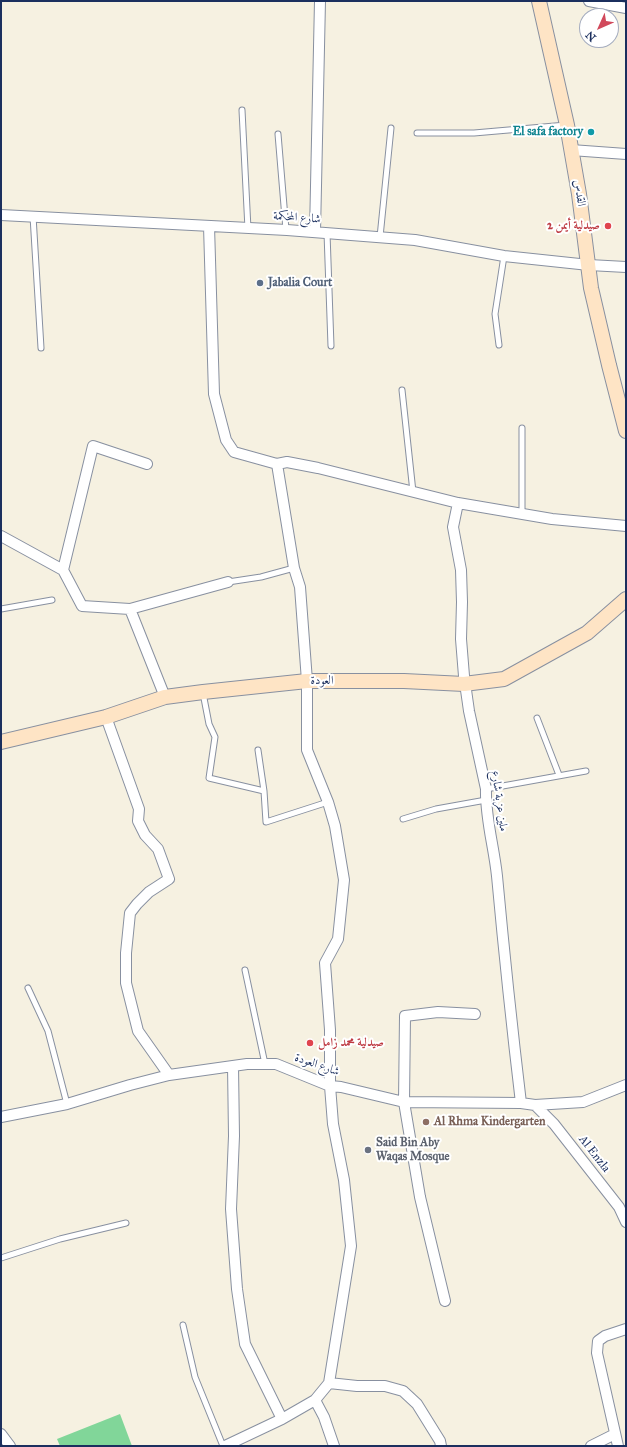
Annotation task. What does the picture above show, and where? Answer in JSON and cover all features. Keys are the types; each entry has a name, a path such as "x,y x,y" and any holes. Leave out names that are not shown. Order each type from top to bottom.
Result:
{"main road":[{"name":"القدس","path":"539,1 567,125 579,194 591,288 626,431"},
{"name":"العودة","path":"1,742 106,717 165,697 203,692 307,680 404,681 464,684 504,679 587,633 626,599"}],"street":[{"path":"315,232 320,1"},
{"path":"588,1 626,8"},
{"path":"571,150 626,154"},
{"name":"شارع المحكمة","path":"1,215 33,215 380,237 415,240 504,256 589,265 626,267"},
{"path":"209,226 214,394 226,440 234,452 277,464 287,462 318,468 458,503 552,519 626,526"},
{"path":"63,570 93,446 147,464"},
{"path":"224,1446 315,1400 329,1383 351,1246 344,1180 333,1124 330,1086 330,1030 325,963 338,939 344,880 335,826 328,802 307,750 307,680 300,587 294,568 277,464"},
{"name":"ملين عزبة شارع","path":"458,503 454,527 461,570 461,639 464,684 486,789 486,800 495,859 521,1103"},
{"path":"1,536 63,570 82,606 130,609 228,582"},
{"path":"130,609 165,697"},
{"path":"106,717 139,809 138,821 145,835 158,849 169,879 145,896 130,913 126,953 126,983 138,1031 169,1075"},
{"path":"445,1301 420,1197 404,1102 405,1016 438,1012 475,1014"},
{"name":"شارع العودة","path":"1,1117 67,1104 169,1075 233,1066 265,1064 276,1064 330,1086 342,1087 404,1102 521,1103 535,1105 583,1102 626,1085"},
{"path":"233,1066 234,1136 230,1209 244,1337 245,1344 282,1418"},
{"name":"Al Enzla","path":"535,1105 554,1124 619,1207 626,1222"},
{"path":"618,1446 597,1353 598,1341 605,1336 626,1329"},
{"path":"329,1383 357,1386 385,1386 403,1391 417,1404 440,1441 441,1446"},
{"path":"315,1400 324,1417 334,1446"},
{"path":"1,1434 10,1446"},
{"path":"591,1446 615,1434"}],"lane":[{"path":"242,110 248,228"},
{"path":"417,133 474,134 567,125"},
{"path":"380,237 391,128"},
{"path":"278,134 286,230"},
{"path":"33,215 41,348"},
{"path":"327,233 331,346"},
{"path":"499,345 495,314 504,256"},
{"path":"402,390 413,492"},
{"path":"522,428 522,514"},
{"path":"228,582 261,577 294,568"},
{"path":"1,609 52,600"},
{"path":"203,692 209,724 215,737 209,778 264,792"},
{"path":"537,718 559,775"},
{"path":"258,750 264,792 266,822 328,802"},
{"path":"486,789 586,771"},
{"path":"404,818 486,800"},
{"path":"245,970 265,1064"},
{"path":"28,988 48,1031 67,1104"},
{"path":"1,1258 60,1239 126,1223"},
{"path":"182,1326 195,1377 224,1446"}],"green space":[{"path":"120,1414 132,1446 60,1446 57,1439"}],"place":[{"name":"El safa factory","path":"591,132"},
{"name":"صيدلية أيمن 2","path":"608,226"},
{"name":"Jabalia Court","path":"260,283"},
{"name":"صيدلية محمد زامل","path":"310,1043"},
{"name":"Al Rhma Kindergarten","path":"426,1122"},
{"name":"Said Bin Aby Waqas Mosque","path":"368,1150"}]}
